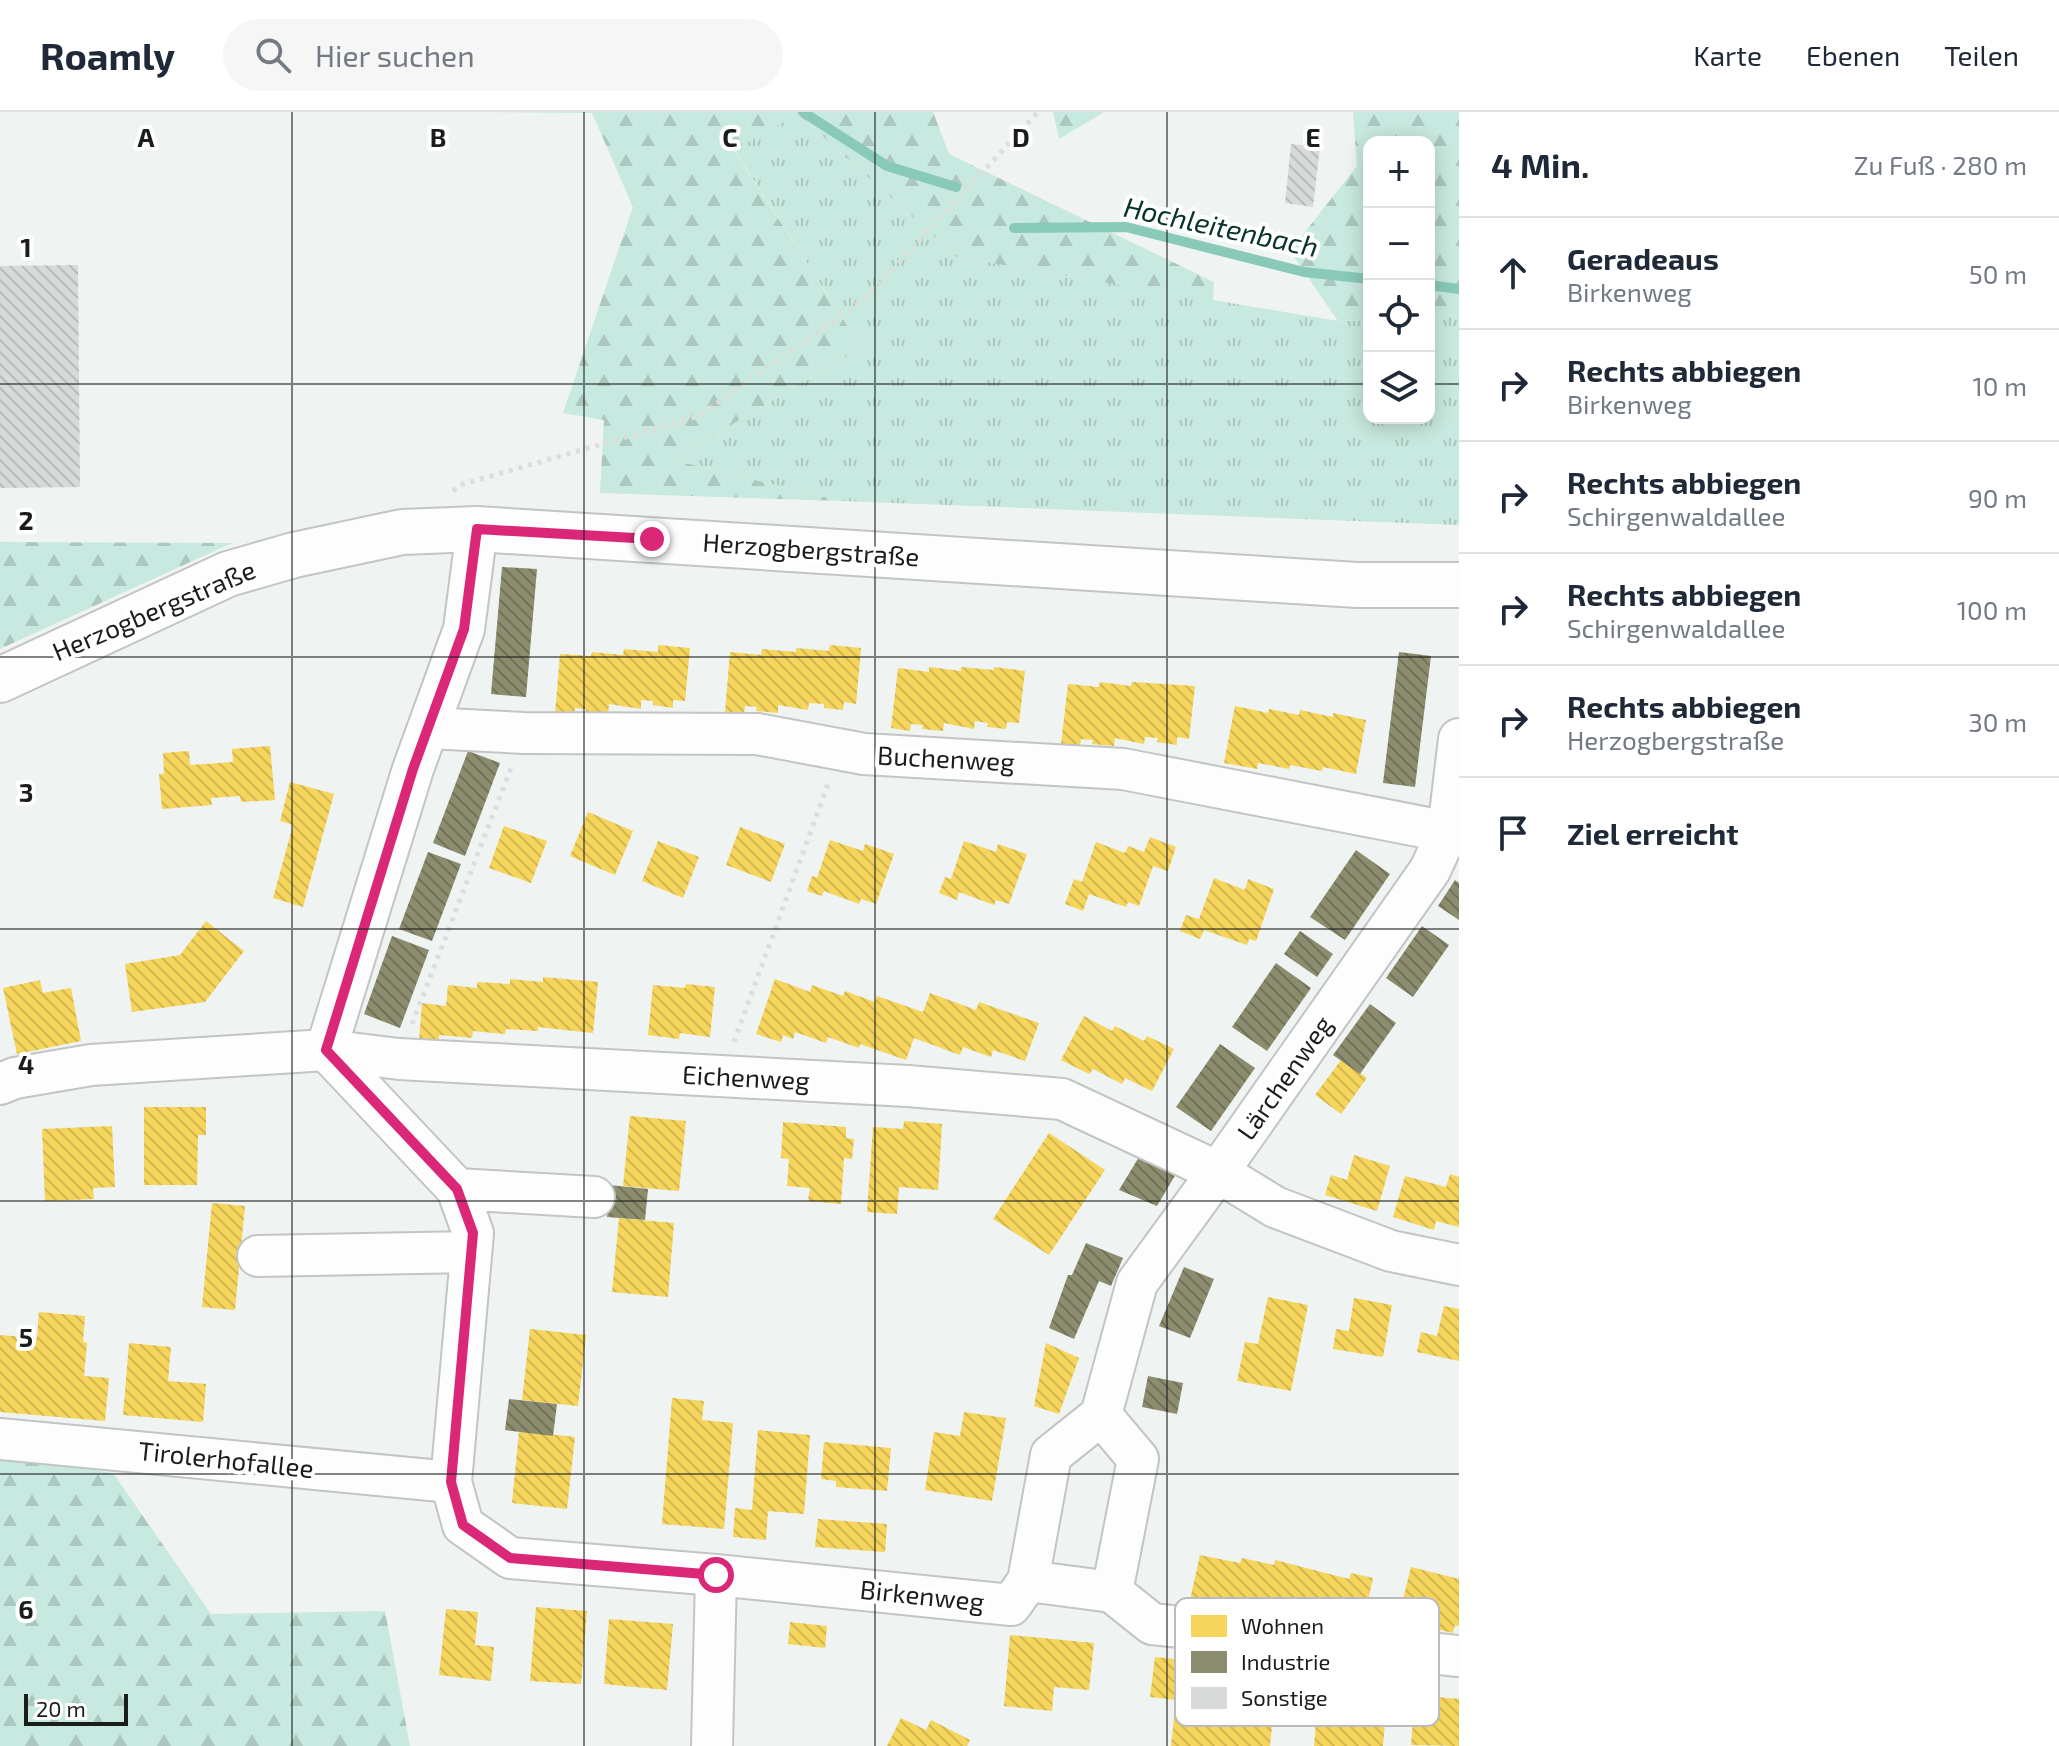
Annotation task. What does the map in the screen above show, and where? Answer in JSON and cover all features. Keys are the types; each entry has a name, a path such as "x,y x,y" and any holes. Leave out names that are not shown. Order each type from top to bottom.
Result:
{"main road":[{"name":"Herzogbergstraße","path":"0,680 228,574 294,555 402,532 477,529 1357,585 1459,585"}],"street":[{"path":"451,1482 473,1233 457,1189 326,1050 413,769 464,629 477,529"},
{"name":"Buchenweg","path":"429,728 524,733 757,734 864,754 1123,769 1453,833"},
{"name":"Lärchenweg","path":"1101,1415 1137,1283 1218,1172 1453,833 1459,739"},
{"name":"Eichenweg","path":"0,1084 15,1078 91,1065 326,1050 399,1059 908,1086 1062,1099 1218,1172 1275,1207 1391,1251 1459,1265"},
{"path":"457,1189 594,1197"},
{"path":"258,1256 471,1252"},
{"path":"1112,1592 1138,1459 1101,1415 1051,1455 1028,1581 1112,1592 1152,1624 1175,1626"},
{"name":"Tirolerhofallee","path":"0,1439 451,1482"},
{"name":"Birkenweg","path":"451,1482 463,1525 510,1558 1011,1605 1028,1581"},
{"path":"712,1746 716,1575"},
{"path":"1439,1654 1459,1656"}],"path":[{"path":"448,495 460,485 699,416 867,297 1038,112"},
{"path":"399,1059 524,733"},
{"path":"721,1076 840,749"}],"green space":[{"path":"468,112 933,112 949,154 1214,282 1213,301 957,257 798,114 734,150 861,347 673,460 841,501 600,493 604,420 563,413 633,207 592,113"},
{"path":"1053,112 1104,112 1059,139"},
{"path":"1353,112 1459,112 1459,315 1435,317 1435,136 1363,136 1363,320 1338,321 1290,251 1357,166"},
{"path":"798,114 957,257 1338,321 1363,320 1363,424 1435,424 1435,317 1459,315 1459,525 841,501 673,460 861,347 734,149"},
{"path":"0,542 232,543 0,649"},
{"path":"0,1456 113,1473 211,1614 385,1611 410,1746 0,1746"}],"building: Wohnen":[{"path":"658,645 690,648 685,701 673,700 673,708 641,700 641,709 609,704 608,714 575,708 574,716 555,714 560,654 591,656 592,652 623,655 624,649 658,652"},
{"path":"830,645 861,648 856,704 844,702 843,710 809,703 808,710 778,705 778,713 756,711 757,707 745,706 744,714 725,712 730,652 761,655 762,649 796,652 796,648 829,651"},
{"path":"929,667 961,671 961,667 994,670 994,667 1025,671 1019,723 1007,722 1006,729 987,727 988,723 975,721 974,729 944,723 943,731 922,729 923,725 911,724 910,731 891,728 898,668 929,672"},
{"path":"1100,682 1131,686 1132,682 1195,686 1189,739 1177,737 1177,745 1145,737 1144,744 1115,738 1114,746 1092,744 1093,740 1081,739 1080,746 1061,744 1068,684 1099,687"},
{"path":"1235,706 1268,713 1269,709 1299,715 1300,710 1333,717 1333,713 1366,720 1356,774 1323,767 1322,771 1290,765 1289,769 1258,763 1257,769 1224,763"},
{"path":"270,746 275,800 241,802 240,796 211,798 212,805 162,809 159,774 164,774 163,753 189,751 190,765 233,762 232,749"},
{"path":"290,782 334,794 303,907 273,898 293,825 280,821"},
{"path":"588,812 633,831 615,875 570,856"},
{"path":"504,826 547,841 531,883 489,868"},
{"path":"740,827 785,844 771,882 726,865"},
{"path":"1150,837 1176,847 1168,871 1153,866 1139,906 1128,902 1126,907 1089,894 1083,911 1065,904 1074,879 1082,882 1096,842 1125,853 1128,846 1144,852"},
{"path":"830,840 863,851 865,844 894,854 876,904 861,899 859,904 824,891 822,896 807,891 812,876 817,878"},
{"path":"658,841 699,857 683,898 642,881"},
{"path":"964,841 996,852 998,844 1027,854 1009,904 996,900 994,905 959,892 957,900 939,893 945,877 951,879"},
{"path":"1214,878 1245,890 1248,879 1274,889 1256,941 1249,939 1247,945 1204,930 1200,939 1180,931 1186,915 1199,919"},
{"path":"206,921 244,951 205,1002 132,1012 125,964 180,955"},
{"path":"543,977 598,982 593,1033 538,1027 538,1031 506,1029 505,1034 473,1031 472,1038 439,1035 439,1042 419,1041 422,1003 446,1006 448,985 477,988 477,982 510,984 510,979 543,982"},
{"path":"775,979 810,992 812,985 843,996 845,991 875,1002 877,996 923,1012 930,993 976,1010 979,1002 1039,1023 1025,1061 993,1050 991,1057 963,1047 960,1055 914,1038 906,1060 860,1044 859,1048 828,1037 826,1043 795,1032 793,1039 783,1035 781,1042 756,1034"},
{"path":"40,980 43,993 71,988 81,1041 17,1054 3,988"},
{"path":"686,984 715,987 710,1037 680,1033 679,1039 648,1035 653,985 685,988"},
{"path":"1084,1016 1112,1031 1115,1026 1144,1041 1147,1036 1174,1049 1152,1091 1125,1078 1122,1084 1093,1069 1089,1074 1061,1060"},
{"path":"1341,1060 1367,1078 1341,1114 1315,1095"},
{"path":"144,1107 206,1107 206,1135 198,1135 197,1185 144,1185"},
{"path":"630,1116 686,1121 679,1191 623,1186"},
{"path":"904,1121 942,1124 938,1190 899,1187 897,1214 867,1212 873,1127 903,1129"},
{"path":"783,1122 846,1127 846,1138 854,1139 852,1159 844,1158 841,1204 808,1201 810,1188 787,1186 789,1159 781,1158"},
{"path":"112,1126 115,1187 93,1188 94,1199 45,1201 42,1129"},
{"path":"1049,1133 1105,1170 1049,1255 993,1219"},
{"path":"1354,1155 1390,1166 1377,1211 1325,1195 1331,1175 1347,1180"},
{"path":"1450,1174 1459,1177 1459,1227 1436,1221 1434,1230 1393,1217 1405,1176 1446,1187"},
{"path":"212,1203 245,1206 235,1310 202,1307"},
{"path":"619,1218 674,1223 668,1297 612,1292"},
{"path":"1268,1297 1308,1305 1291,1391 1237,1381 1245,1342 1258,1344"},
{"path":"1354,1298 1392,1305 1383,1357 1333,1349 1336,1329 1349,1331"},
{"path":"1444,1306 1459,1309 1459,1361 1417,1352 1421,1332 1437,1336"},
{"path":"39,1312 85,1316 83,1342 87,1343 84,1376 109,1378 105,1421 0,1412 0,1335 37,1338"},
{"path":"530,1329 586,1335 578,1406 522,1400"},
{"path":"129,1343 171,1347 168,1381 206,1384 203,1422 123,1415"},
{"path":"1046,1343 1079,1358 1059,1414 1034,1406"},
{"path":"672,1398 704,1401 702,1420 733,1423 724,1529 662,1524"},
{"path":"964,1412 1006,1418 992,1501 925,1490 934,1432 960,1436"},
{"path":"758,1430 810,1435 804,1514 768,1511 766,1540 733,1537 735,1508 752,1510"},
{"path":"519,1431 575,1437 567,1509 512,1503"},
{"path":"824,1442 891,1448 887,1491 836,1487 836,1481 821,1479"},
{"path":"818,1519 887,1524 885,1552 815,1547"},
{"path":"1200,1555 1240,1563 1242,1558 1274,1565 1275,1560 1349,1579 1351,1573 1373,1578 1368,1598 1190,1598"},
{"path":"1411,1567 1459,1579 1459,1626 1455,1625 1453,1633 1439,1630 1439,1598 1403,1598"},
{"path":"536,1607 587,1611 581,1684 530,1681"},
{"path":"446,1609 478,1612 475,1645 494,1647 491,1681 439,1675"},
{"path":"609,1619 673,1624 667,1690 604,1684"},
{"path":"790,1622 827,1626 825,1648 788,1644"},
{"path":"1010,1635 1094,1643 1089,1690 1054,1687 1052,1711 1004,1706"},
{"path":"1155,1657 1175,1659 1175,1700 1150,1697"},
{"path":"1439,1697 1459,1699 1459,1746 1411,1745 1413,1726 1439,1726"},
{"path":"1175,1709 1175,1726 1272,1726 1270,1746 1171,1746"},
{"path":"901,1718 926,1730 931,1720 970,1740 967,1746 887,1746"},
{"path":"1316,1726 1385,1726 1383,1746 1314,1746"}],"building: Industrie":[{"path":"502,567 537,569 526,697 491,694"},
{"path":"1399,652 1431,656 1415,787 1383,783"},
{"path":"468,751 500,763 465,856 433,843"},
{"path":"1356,850 1390,874 1345,940 1310,917"},
{"path":"428,852 461,864 432,941 399,929"},
{"path":"1455,880 1459,883 1459,920 1438,906"},
{"path":"1422,926 1449,945 1413,997 1386,978"},
{"path":"1300,931 1333,954 1317,977 1284,954"},
{"path":"392,936 429,950 400,1028 364,1014"},
{"path":"1276,963 1311,988 1267,1051 1232,1027"},
{"path":"1370,1004 1396,1023 1360,1074 1333,1055"},
{"path":"1220,1044 1255,1068 1211,1131 1176,1107"},
{"path":"1142,1152 1180,1167 1157,1206 1119,1190"},
{"path":"609,1185 648,1189 645,1220 607,1217"},
{"path":"1086,1243 1123,1258 1111,1286 1099,1281 1074,1339 1049,1328 1068,1275 1072,1275"},
{"path":"1184,1267 1214,1279 1190,1338 1159,1326"},
{"path":"1148,1376 1183,1383 1177,1414 1142,1407"},
{"path":"509,1399 557,1404 553,1436 505,1430"}],"building: Sonstige":[{"path":"1291,144 1320,147 1313,207 1285,203"},
{"path":"78,265 80,487 0,488 0,266"}],"waterway":[{"name":"Hochleitenbach","path":"803,112 887,166 956,187"},
{"name":"Hochleitenbach","path":"1014,228 1126,227 1304,272 1363,278"},
{"name":"Hochleitenbach","path":"1435,286 1459,289"}],"route":[{"path":"652,539 477,529 464,629 413,769 326,1050 457,1189 473,1233 451,1482 463,1525 510,1558 716,1575"}]}
